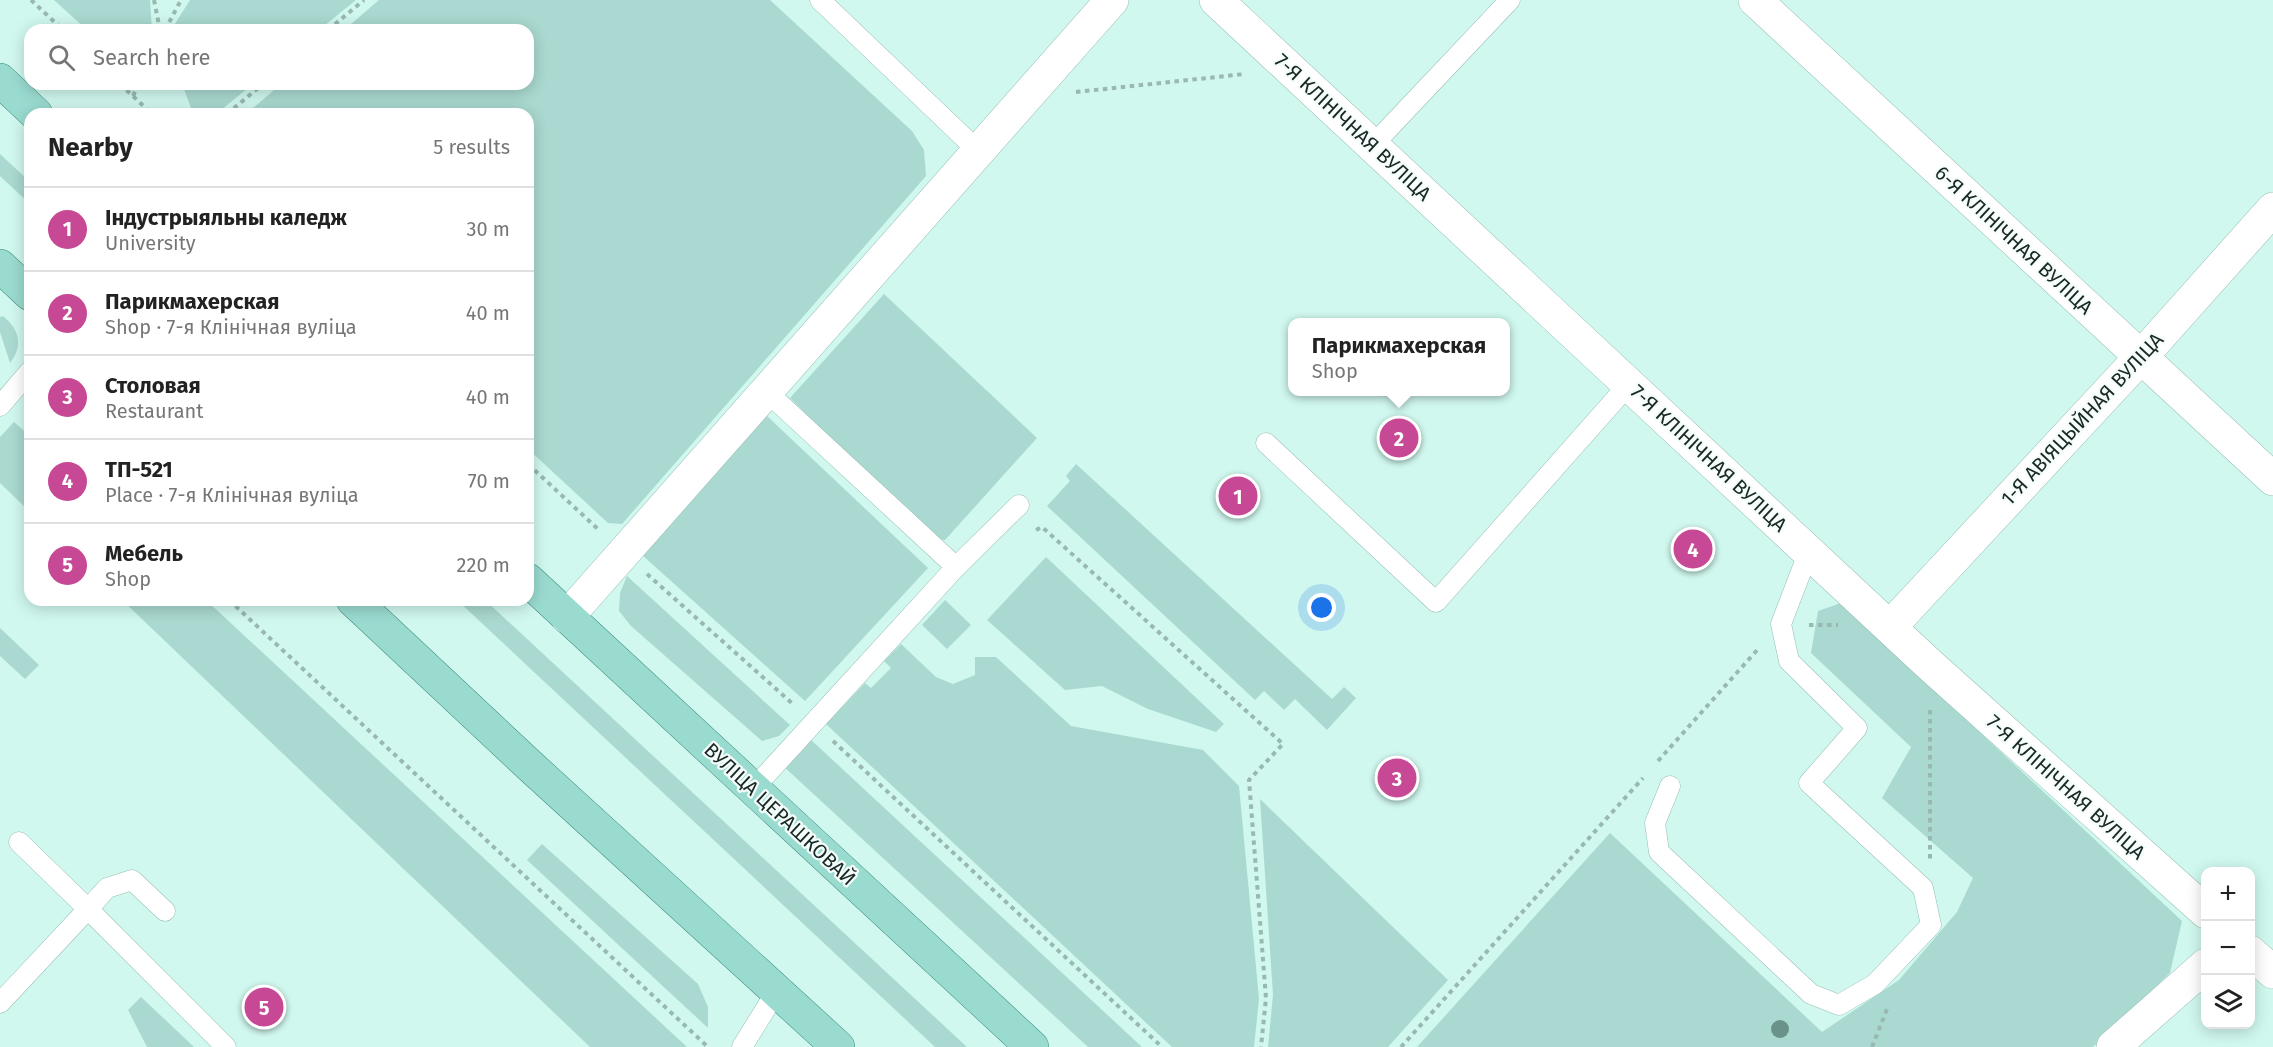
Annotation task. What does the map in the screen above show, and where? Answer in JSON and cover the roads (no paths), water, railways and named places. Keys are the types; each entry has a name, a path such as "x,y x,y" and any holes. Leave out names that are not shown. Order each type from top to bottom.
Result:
{"main road":[{"path":"0,80 30,108"},
{"name":"ВУЛІЦА ЦЕРАШКОВАЙ","path":"534,586 1032,1047"},
{"path":"359,606 838,1047"}],"street":[{"path":"567,617 977,150 1112,0"},
{"name":"7-Я КЛІНІЧНАЯ ВУЛІЦА","path":"1216,0 1890,627 2201,908"},
{"name":"6-Я КЛІНІЧНАЯ ВУЛІЦА","path":"1755,0 2273,479"},
{"name":"1-Я АВІЯЦЫЙНАЯ ВУЛІЦА","path":"1890,627 2140,358 2273,209"},
{"path":"2255,956 2273,972"},
{"path":"2113,1047 2201,969"}],"lane":[{"path":"820,0 977,150"},
{"path":"1372,146 1510,0"},
{"path":"0,406 24,378"},
{"path":"1266,443 1436,602 1629,384"},
{"path":"766,391 956,567"},
{"path":"753,789 956,567 1019,506"},
{"path":"1670,786 1655,823 1659,852 1811,994 1839,1005 1875,984 1930,925 1923,888 1809,783 1857,728 1789,661 1780,624 1809,551"},
{"path":"20,842 226,1047"},
{"path":"0,1003 107,888 132,880 165,910"},
{"path":"742,1047 776,992"}],"place":[{"name":"Парикмахерская","path":"1399,438"},
{"name":"Індустрыяльны каледж","path":"1238,496"},
{"name":"ТП-521","path":"1693,549"},
{"name":"Столовая","path":"1397,778"},
{"name":"Мебель","path":"264,1007"}]}
